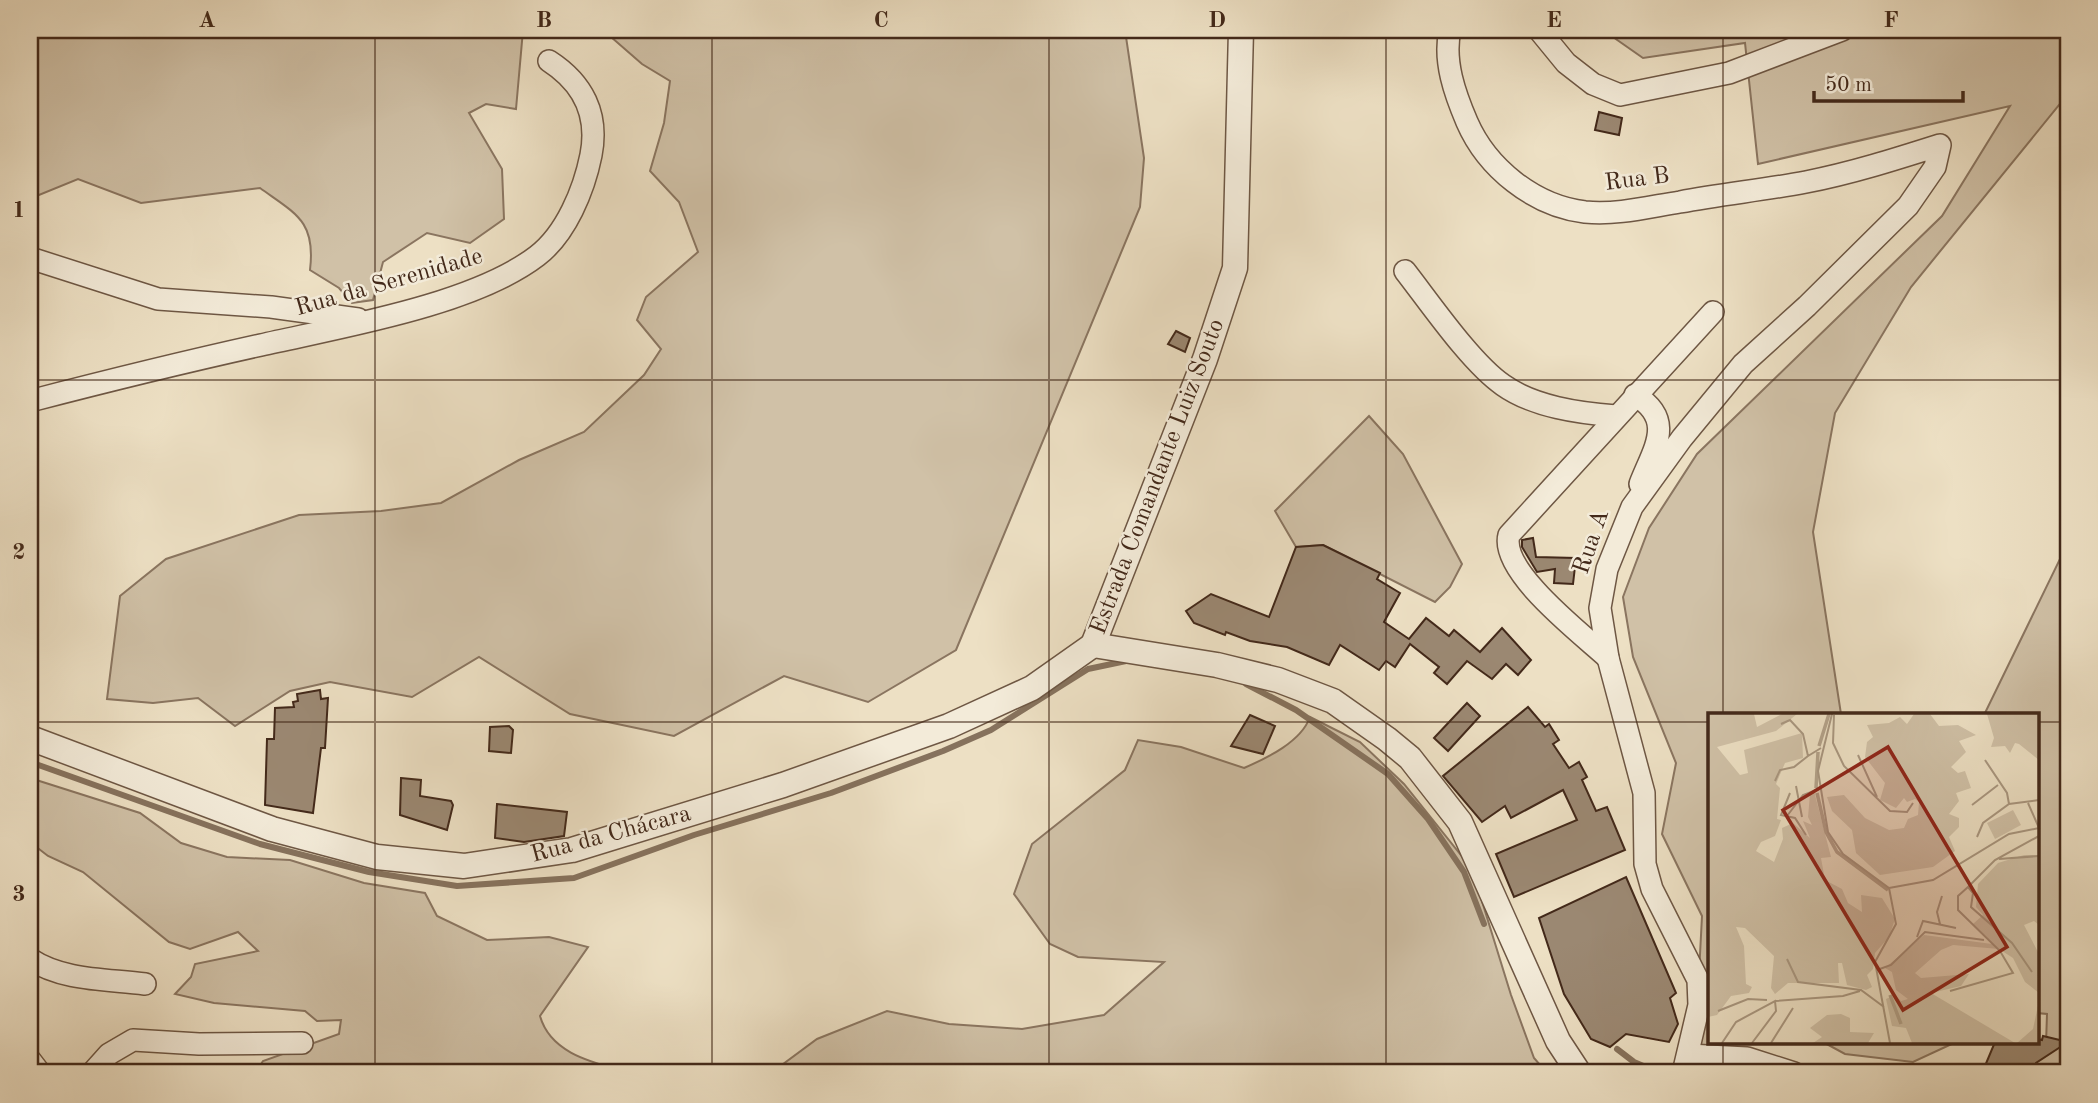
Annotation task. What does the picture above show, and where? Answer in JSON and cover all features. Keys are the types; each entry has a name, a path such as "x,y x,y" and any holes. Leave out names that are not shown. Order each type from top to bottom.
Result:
{"street":[{"name":"Estrada Comandante Luiz Souto","path":"1241,30 1236,268 1205,359 1093,645 1217,665 1303,688 1362,719 1410,758 1460,822 1558,1041 1579,1073"},
{"name":"Rua B","path":"1450,30 1450,71 1476,143 1515,183 1548,202 1584,212 1635,212 1678,202 1768,189 1850,171 1940,145"},
{"path":"1539,30 1566,63 1593,84 1620,95 1729,73 1842,30"},
{"name":"Rua da Serenidade","path":"30,401 151,369 370,320 506,276 539,254 567,218 586,182 592,148 590,111 584,91 568,74 549,61"},
{"name":"Rua A","path":"1794,1073 1747,1058 1685,1064 1699,1005 1698,980 1652,890 1645,864 1644,793 1608,658 1600,608 1607,569 1632,507 1682,438 1743,364 1807,306 1908,206 1935,167 1940,145"},
{"path":"30,258 158,299 271,307 370,320"},
{"path":"1405,271 1464,345 1503,385 1537,401 1579,413 1616,416"},
{"path":"1608,658 1515,567 1507,544 1509,535 1713,312"},
{"path":"1632,507 1659,425 1652,406 1635,396"},
{"name":"Rua da Chácara","path":"30,738 272,829 377,857 464,866 572,850 783,785 972,715 1032,688 1093,645"},
{"path":"30,958 45,969 62,974 145,984"},
{"path":"92,1073 109,1054 133,1040 199,1044 302,1043"},
{"path":"30,1060 40,1073"}],"shaded area":[{"path":"30,30 523,30 516,109 486,104 469,113 502,169 504,219 470,243 427,233 383,262 373,300 352,303 339,288 310,270 310,240 301,220 260,188 141,203 78,179 39,195 30,195"},
{"path":"603,30 1125,30 1144,158 1140,207 956,650 868,702 784,676 674,736 570,714 479,657 412,697 330,682 290,691 235,726 198,698 153,703 107,699 120,596 166,559 299,515 381,511 441,503 519,460 584,432 644,375 661,349 637,320 646,297 698,252 679,202 650,171 664,123 670,81 642,64"},
{"path":"1603,30 2068,30 2068,94 1911,287 1835,413 1813,532 1841,713 1708,713 1708,1044 1719,1044 1695,1051 1702,916 1662,834 1676,763 1633,657 1623,597 1649,528 1697,454 1942,216 2010,106 1758,164 1745,43 1643,58"},
{"path":"1369,416 1403,454 1462,564 1450,587 1435,602 1323,545 1296,547 1275,511"},
{"path":"2068,528 2068,1073 2029,1073 2046,1044 2047,1014 2038,1013 2038,713 1985,713 2061,557"},
{"path":"1310,717 1360,742 1404,784 1472,869 1511,995 1534,1058 1547,1073 771,1073 817,1039 887,1011 949,1024 1022,1029 1104,1015 1164,962 1078,957 1050,944 1014,894 1032,844 1125,770 1138,740 1181,747 1244,768 1273,754 1291,741 1306,726"},
{"path":"30,778 140,813 181,843 227,857 290,860 364,883 425,893 437,916 487,940 549,937 588,947 540,1016 554,1040 564,1049 589,1061 630,1073 255,1073 263,1061 339,1034 341,1020 317,1021 305,1011 214,1003 175,994 191,977 195,964 258,951 238,932 190,949 169,942 83,872 48,856 30,842"},
{"path":"1827,1044 1952,1044 1913,1062 1845,1054"}],"building":[{"path":"1599,112 1622,118 1619,135 1595,130"},
{"path":"1176,331 1190,338 1185,352 1168,344"},
{"path":"1533,538 1536,557 1576,558 1573,584 1554,583 1555,569 1537,572 1522,547 1522,540"},
{"path":"1323,545 1380,573 1377,579 1400,593 1384,622 1409,639 1426,618 1449,636 1454,630 1480,652 1502,628 1531,660 1518,675 1506,664 1492,679 1467,661 1447,684 1434,673 1439,667 1410,644 1395,667 1386,661 1379,670 1340,645 1329,665 1287,647 1250,641 1226,632 1225,635 1194,623 1186,611 1211,594 1269,617 1296,547"},
{"path":"320,690 321,699 328,698 325,748 321,748 313,813 265,805 267,739 274,739 275,708 294,707 293,702 298,701 297,694"},
{"path":"1467,703 1480,716 1448,751 1434,738"},
{"path":"1528,707 1545,727 1549,724 1559,740 1553,744 1569,768 1579,762 1587,777 1582,780 1596,811 1607,807 1625,850 1514,897 1496,854 1577,820 1563,790 1511,818 1505,806 1482,822 1443,776"},
{"path":"1250,715 1275,726 1263,754 1231,746"},
{"path":"509,726 513,730 511,753 489,751 490,727"},
{"path":"401,778 421,780 420,796 451,801 453,805 447,830 400,815"},
{"path":"497,804 567,812 564,836 524,842 495,838"},
{"path":"1626,877 1676,993 1670,998 1678,1024 1669,1042 1626,1034 1610,1047 1591,1039 1564,994 1539,918"},
{"path":"2043,1036 2068,1042 2036,1063 2032,1073 1982,1073 1994,1044 2038,1044 2038,1039 2042,1040"}],"waterway":[{"path":"30,762 260,844 369,872 457,886 574,878 694,835 831,793 943,751 991,730 1088,669 1126,661"},
{"path":"1246,684 1296,710 1388,774 1428,819 1464,872 1484,924"},
{"path":"1617,1049 1634,1062 1660,1073"}]}
